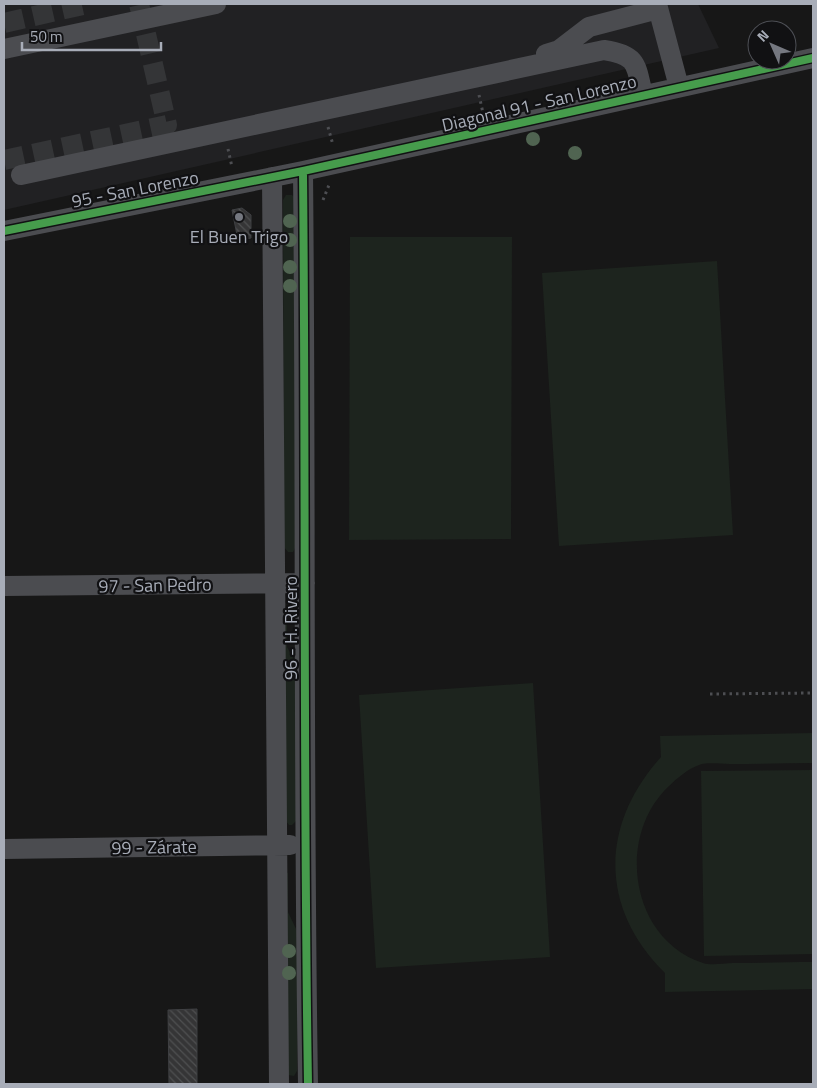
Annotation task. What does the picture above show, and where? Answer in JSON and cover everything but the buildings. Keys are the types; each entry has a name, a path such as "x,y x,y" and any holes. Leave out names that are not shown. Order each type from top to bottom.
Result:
{"street":[{"path":"4,49 216,4"},
{"path":"536,64 544,54 559,50 589,27 658,6 679,87"},
{"path":"21,174 604,50 623,53 636,66 643,95"},
{"name":"Diagonal 91 - San Lorenzo","path":"272,177 303,172 813,58"},
{"name":"96 - H. Rivero","path":"303,172 306,583 304,845 308,1084"},
{"name":"96 - H. Rivero","path":"272,177 279,1084"},
{"name":"95 - San Lorenzo","path":"4,231 272,177"},
{"name":"97 - San Pedro","path":"4,586 306,583"},
{"name":"99 - Zárate","path":"4,849 304,845"}],"path":[{"path":"474,77 488,130"},
{"path":"323,110 335,153"},
{"path":"224,131 236,185"},
{"path":"710,694 813,693"}],"shaded area":[{"path":"4,4 698,4 719,48 4,210"},
{"path":"286,195 292,195 295,198 296,546 293,552 288,552 284,547 283,200"},
{"path":"350,237 512,237 511,539 349,540"},
{"path":"717,261 733,535 559,546 542,273"},
{"path":"284,612 287,612 287,647 296,663 296,821 292,825 289,825 285,820"},
{"path":"533,683 550,957 376,968 359,695"},
{"path":"813,733 813,763 706,764 699,765 683,774 668,787 652,808 641,832 637,858 639,885 646,910 659,932 678,951 703,963 710,964 813,962 813,989 665,992 665,973 643,948 628,921 619,894 615,866 618,838 627,810 641,783 661,757 660,736"},
{"path":"813,770 813,954 704,956 701,771"},
{"path":"285,872 288,873 288,912 297,931 297,1071 294,1076 288,1075"}],"tunnel":[{"path":"4,23 87,4"},
{"path":"4,160 167,125 139,4"}],"cycle path":[{"path":"4,231 303,171 813,58"},
{"path":"303,171 308,1084"}],"place":[{"name":"El Buen Trigo","path":"239,217"}]}
